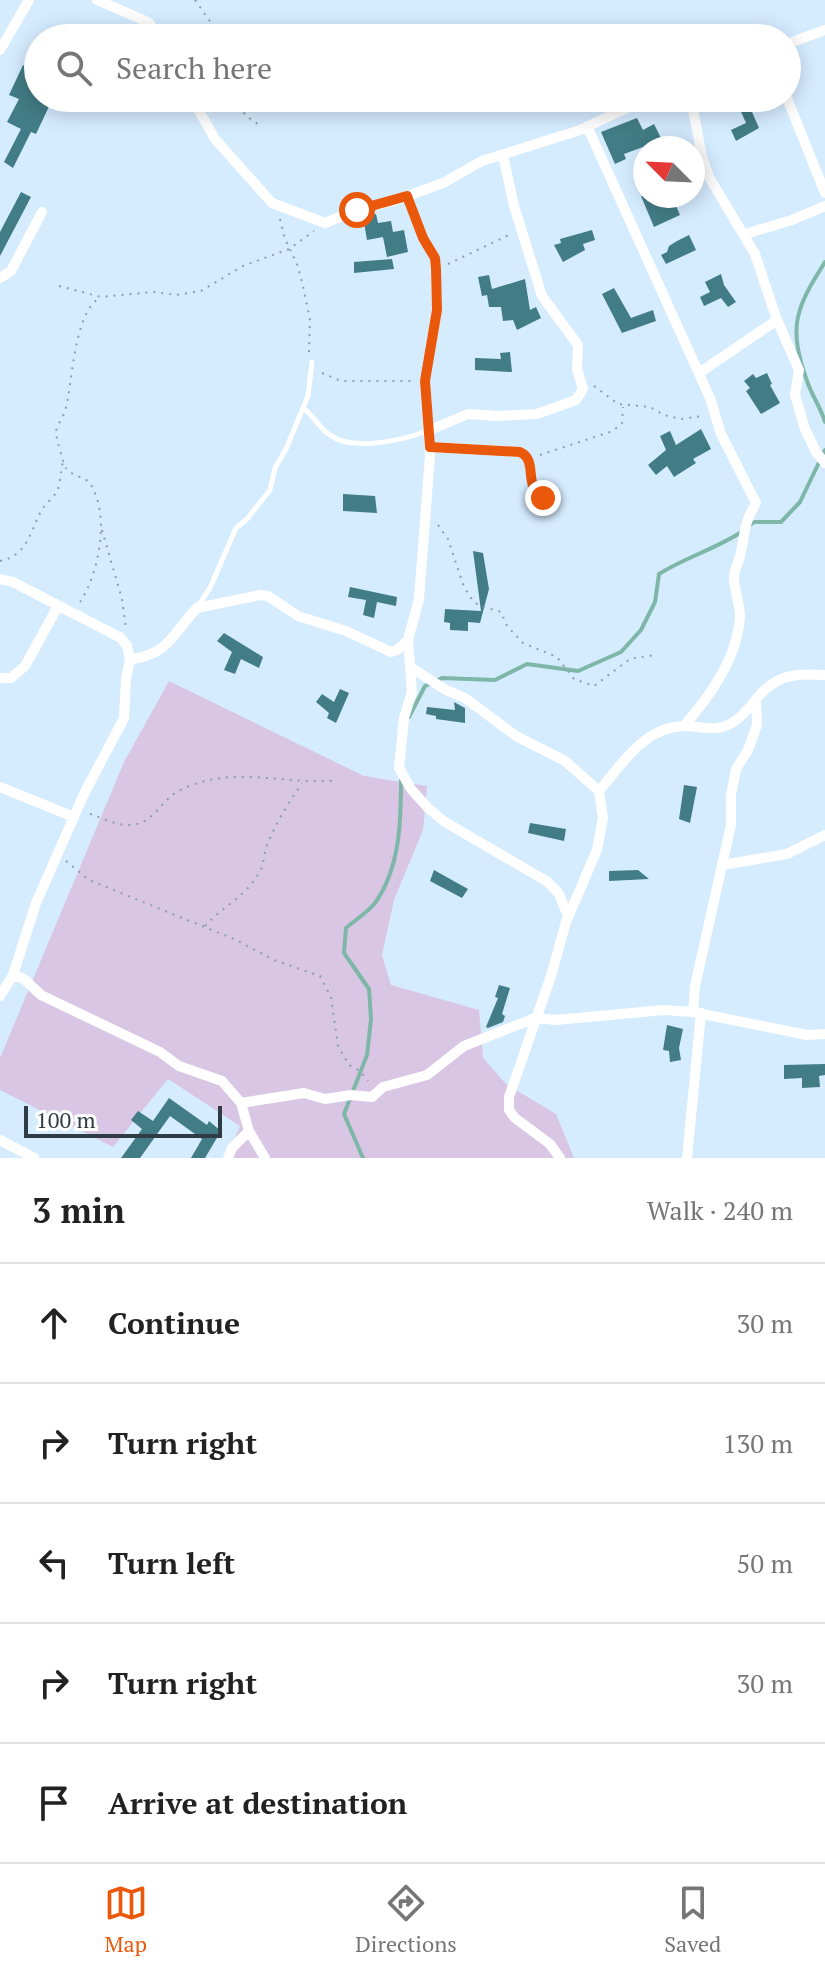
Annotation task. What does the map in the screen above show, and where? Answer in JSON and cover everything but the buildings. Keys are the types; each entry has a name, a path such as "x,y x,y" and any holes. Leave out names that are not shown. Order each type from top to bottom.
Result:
{"street":[{"path":"0,50 29,0"},
{"path":"97,0 150,24"},
{"path":"801,39 825,30"},
{"path":"200,112 215,139 263,194 278,206 325,223 443,183 482,161 587,126 618,112"},
{"path":"694,112 709,177 755,254 777,320 799,370 795,395 805,429 825,463"},
{"path":"793,112 825,193"},
{"path":"587,126 699,373 721,434 756,503 744,524 740,558 734,570 740,616 729,662 701,706 684,726"},
{"path":"430,430 468,414 530,416 566,405 580,397 583,389 577,369 578,345 542,296 503,155"},
{"path":"407,196 423,238 435,258 437,310 425,381 430,447 419,599 408,640 412,692 404,718 398,760 401,773 428,808 445,822 548,882 559,894 568,916"},
{"path":"745,234 825,206"},
{"path":"0,278 11,271 42,212"},
{"path":"699,373 777,320"},
{"path":"430,447 511,450 527,455 531,461 532,484 535,492 543,498"},
{"path":"0,579 13,582 121,638 130,659 124,718 36,903 13,975 0,996"},
{"path":"130,659 155,654 179,632 197,608 260,595 268,596 298,616 346,631 391,652 408,640"},
{"path":"0,678 11,678 25,666 58,606"},
{"path":"410,667 465,698 516,736 565,761 599,791 603,818 597,850 568,916 509,1097 509,1110 515,1118 550,1144 560,1158"},
{"path":"599,791 636,747 656,731 684,726 710,730 732,723 763,691 783,678 800,673 825,675"},
{"path":"687,1158 697,1012 695,986 731,825 731,795 736,769 748,750 757,725 756,699"},
{"path":"0,787 76,814"},
{"path":"722,865 787,854 825,835"},
{"path":"13,975 24,979 41,995 160,1052 179,1066 222,1081 241,1103 249,1131 265,1158"},
{"path":"241,1103 291,1094 333,1099 351,1095 367,1098 389,1085 427,1075 441,1061 477,1040 535,1018 556,1020 664,1010 697,1012 807,1035 825,1034"},
{"path":"228,1158 232,1148 249,1131"},
{"path":"0,1140 34,1158"}],"lane":[{"path":"197,608 210,588 236,528 270,490 275,468 308,396 312,362"},
{"path":"303,408 329,435 346,441 393,441 430,430"}],"path":[{"path":"195,0 212,24"},
{"path":"244,112 259,125"},
{"path":"278,206 307,304 312,362 319,372 341,381 425,381"},
{"path":"59,286 101,297 153,292 176,295 201,291 243,266 289,249 325,223"},
{"path":"436,269 521,229"},
{"path":"101,297 89,309 74,351 66,408 56,435 68,471 91,485 122,599 127,646"},
{"path":"581,376 612,402 650,407 664,415 681,419 716,416"},
{"path":"531,461 545,453 613,431 622,423 623,405"},
{"path":"0,561 15,557 24,547 41,511 59,488 58,477 64,460"},
{"path":"426,507 448,539 464,587 471,598 478,605 501,612 507,626 523,643 557,657 574,679 594,686 630,659 655,655"},
{"path":"72,613 91,580 102,530"},
{"path":"76,814 131,825 150,818 176,793 208,780 338,780"},
{"path":"205,926 243,896 251,885 263,865 266,845 303,782"},
{"path":"58,856 89,880 205,926 274,960 320,976 331,997 338,1046 344,1059 360,1071 378,1093"}],"shaded area":[{"path":"169,681 364,776 427,786 423,830 394,900 382,955 391,985 479,1010 483,1058 506,1084 556,1114 574,1158 226,1158 240,1126 168,1079 113,1147 0,1090 0,1058 124,762"}],"waterway":[{"path":"825,262 801,306 796,332 807,381 825,422"},
{"path":"750,525 754,522 781,522 800,502 825,450"},
{"path":"409,717 425,686 442,678 495,680 527,664 578,671 621,652 641,630 655,602 659,574 743,531"},
{"path":"363,1158 344,1114 367,1055 371,1019 369,989 344,953 346,928 375,903 390,875 399,828 401,780"}],"route":[{"path":"357,210 407,196 423,238 435,258 437,310 425,381 430,447 511,450 527,455 531,461 529,471 532,484 535,492 543,498"}]}
